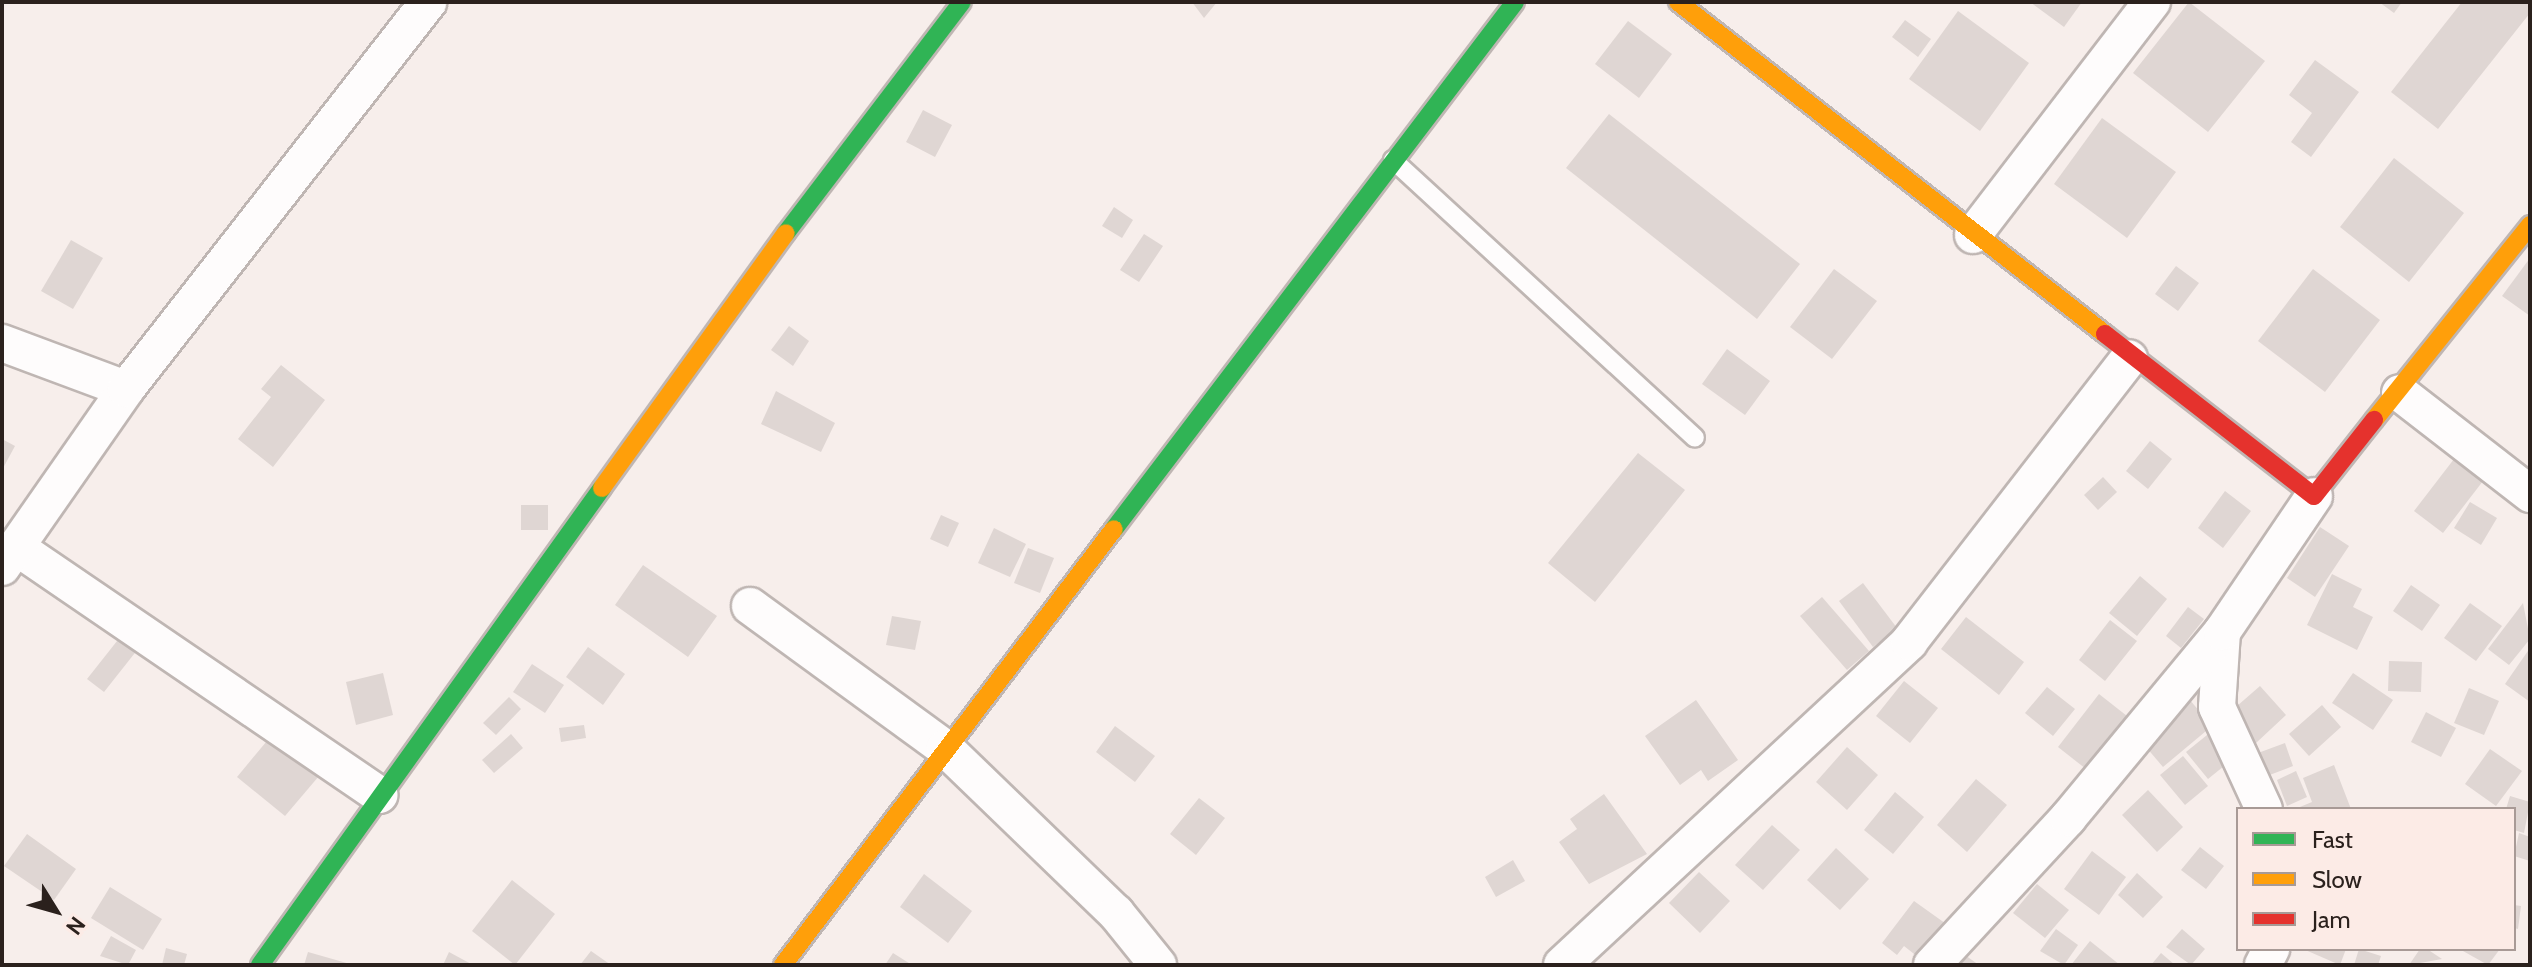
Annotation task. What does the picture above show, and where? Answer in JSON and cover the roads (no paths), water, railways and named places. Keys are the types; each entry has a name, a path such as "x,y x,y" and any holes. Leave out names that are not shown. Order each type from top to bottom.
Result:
{"street":[{"path":"379,795 9,557 126,389 428,2"},
{"path":"260,965 379,795 516,617 815,192 962,2"},
{"path":"783,965 1515,2"},
{"path":"1678,2 2129,358 2314,496"},
{"path":"1973,235 2152,2"},
{"path":"1932,965 2068,818 2222,632 2314,496 2400,393 2530,225"},
{"path":"2,343 126,389"},
{"path":"1562,965 1909,642 2129,358"},
{"path":"2400,393 2530,494"},
{"path":"750,606 945,748 1116,913 1158,965"},
{"path":"2222,632 2217,707 2263,807"}],"lane":[{"path":"1393,160 1695,438"}]}
